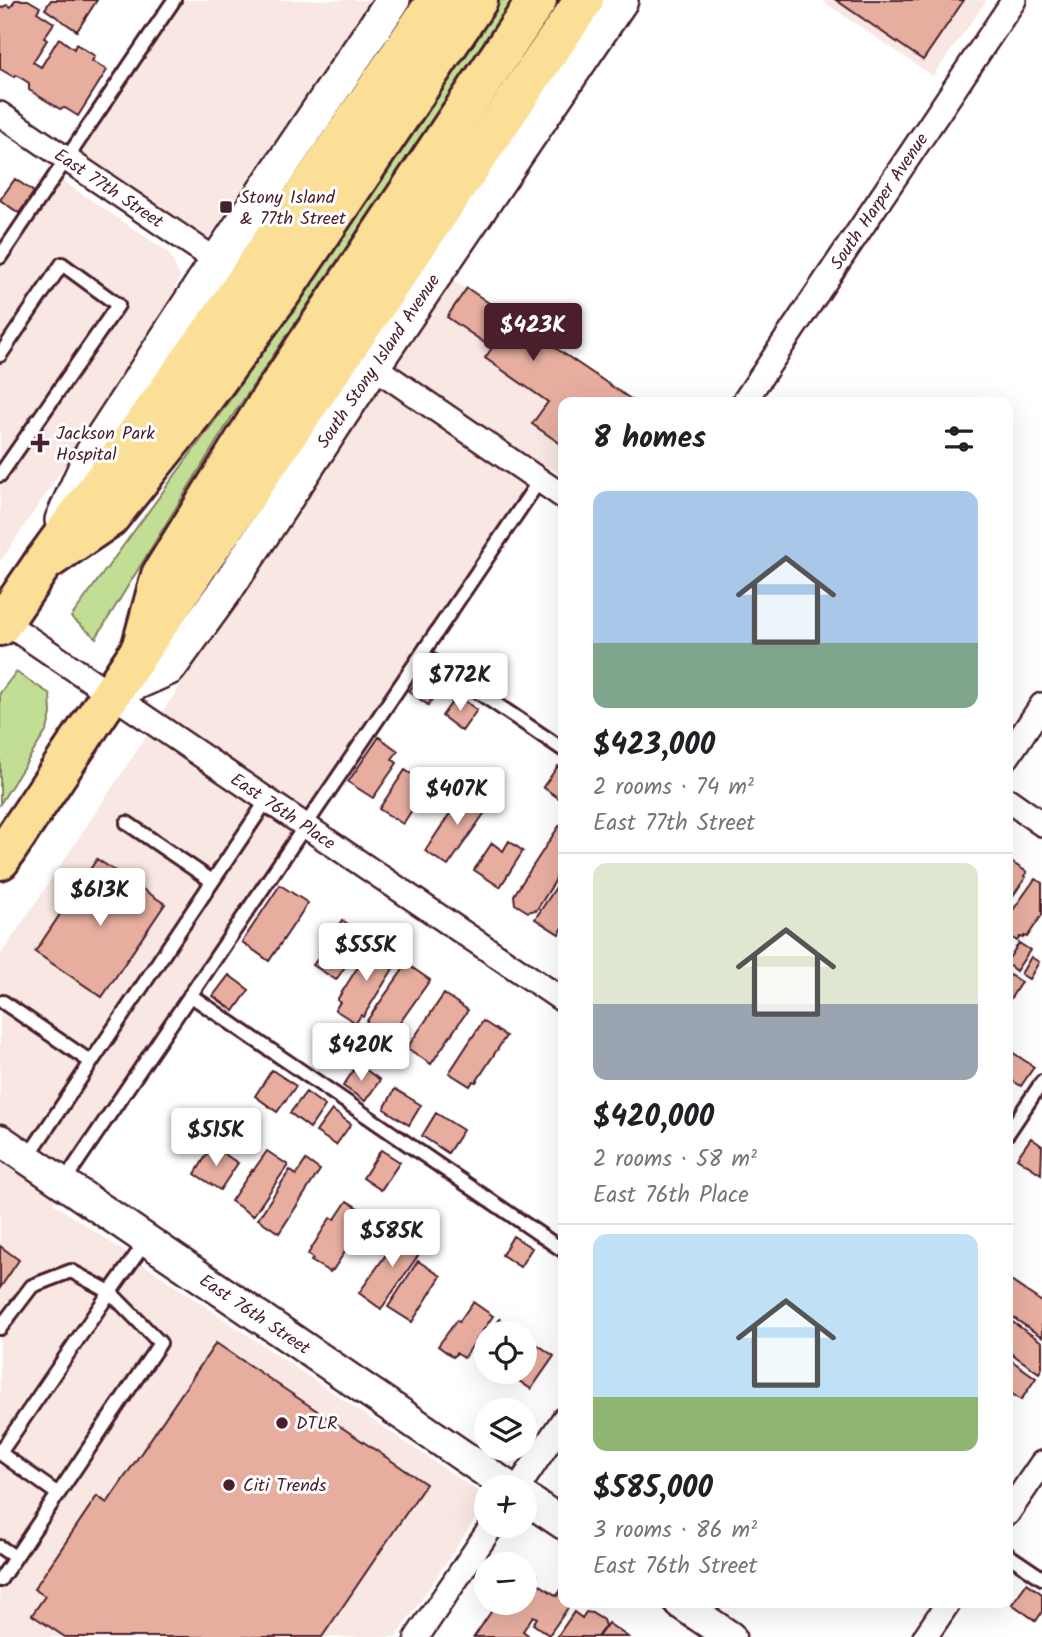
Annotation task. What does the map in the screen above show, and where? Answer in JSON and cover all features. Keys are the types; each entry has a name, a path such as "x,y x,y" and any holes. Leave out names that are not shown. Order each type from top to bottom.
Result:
{"highway":[{"path":"1,622 213,329 437,0"},
{"path":"43,563 109,518 186,422 281,293 478,0"},
{"path":"141,649 161,576 271,398 537,0"},
{"path":"0,860 584,0"}],"main road":[{"path":"43,563 91,455 217,261 393,0"},
{"name":"South Stony Island Avenue","path":"111,694 169,668 227,588 373,366 621,0"}],"street":[{"name":"South Harper Avenue","path":"747,397 1014,0"},
{"name":"East 77th Street","path":"0,114 217,261"},
{"path":"373,366 558,493"},
{"name":"East 76th Place","path":"1,622 558,997"},
{"path":"1013,748 1042,705"},
{"path":"1013,804 1042,824"},
{"name":"East 76th Street","path":"0,1140 491,1475"},
{"path":"527,1475 558,1428"},
{"path":"1013,1506 1042,1463"},
{"path":"537,1505 558,1520"},
{"path":"417,1637 484,1538"},
{"path":"687,1608 730,1637"},
{"path":"925,1637 945,1608"}],"lane":[{"path":"0,257 174,0"},
{"path":"0,355 62,264 118,305 0,475"},
{"path":"63,1183 539,481"},
{"path":"422,653 558,746"},
{"path":"27,1158 267,800"},
{"path":"127,822 212,881"},
{"path":"190,995 558,1247"},
{"path":"3,1002 91,1062"},
{"path":"1013,1126 1042,1082"},
{"path":"58,1494 0,1453 147,1240"},
{"path":"0,1328 32,1286 71,1271 110,1292 160,1343 0,1580"},
{"path":"0,1547 15,1558"},
{"path":"1013,1558 1042,1578"}],"shaded area":[{"path":"174,0 370,0 208,239 73,148"},
{"path":"821,0 987,0 933,76"},
{"name":"Jackson Park Hospital","path":"55,176 168,252 180,277 159,325 0,562 0,257"},
{"path":"451,279 624,397 558,397 558,473 548,466 53,1203 474,1489 474,1521 396,1637 0,1637 0,956"}],"green space":[{"path":"498,0 514,0 231,418 96,638 71,617 225,407"},
{"path":"16,672 50,694 51,714 47,730 0,804 0,693"}],"building":[{"path":"15,0 28,0 40,7 37,12 54,23 33,62 41,67 59,38 74,49 76,44 95,56 92,61 107,70 78,116 65,108 60,109 29,90 29,83 0,69 0,8 7,5 11,7"},
{"path":"51,0 97,0 77,31 45,9"},
{"path":"836,0 964,0 923,60"},
{"path":"15,179 34,192 19,213 0,200"},
{"path":"467,288 628,397 558,397 558,442 532,424 548,402 485,358 492,348 447,317"},
{"path":"424,672 442,686 428,705 409,691"},
{"path":"457,695 477,710 462,731 442,716"},
{"path":"379,737 398,751 392,759 397,763 373,798 348,782"},
{"path":"558,766 558,798 543,787"},
{"path":"405,770 428,785 403,824 379,809"},
{"path":"466,789 490,805 448,866 425,851"},
{"path":"558,828 558,872 536,911 528,912 515,904 514,895"},
{"path":"509,841 523,851 500,887 474,870 492,843 503,851"},
{"path":"97,859 165,904 102,997 35,952"},
{"path":"1013,863 1027,872 1024,876 1026,877 1013,896"},
{"path":"1035,879 1042,883 1042,915 1027,937 1020,937 1017,941 1013,938 1013,910"},
{"path":"558,884 558,933 535,919"},
{"path":"280,885 308,903 269,961 242,942"},
{"path":"342,920 366,936 336,980 313,965 322,953 319,951"},
{"path":"373,943 399,959 363,1017 361,1015 356,1023 335,1010 340,1002 337,1000"},
{"path":"1019,943 1030,950 1016,971 1013,969 1013,952"},
{"path":"1031,957 1039,962 1029,979 1021,974"},
{"path":"407,964 430,980 389,1038 366,1022"},
{"path":"229,975 249,990 234,1011 213,996"},
{"path":"1013,977 1021,982 1013,995"},
{"path":"444,994 468,1010 431,1064 407,1048"},
{"path":"483,1021 506,1036 476,1082 473,1081 470,1086 449,1073"},
{"path":"1013,1053 1034,1067 1021,1086 1013,1081"},
{"path":"358,1064 380,1080 365,1101 343,1086"},
{"path":"272,1070 296,1086 277,1112 255,1096"},
{"path":"395,1089 421,1105 409,1125 384,1109"},
{"path":"306,1092 325,1106 310,1128 290,1113"},
{"path":"332,1110 351,1124 336,1145 316,1132"},
{"path":"436,1113 463,1130 448,1153 422,1136"},
{"path":"1031,1138 1042,1146 1041,1174 1017,1158"},
{"path":"212,1146 238,1163 220,1190 195,1174"},
{"path":"381,1150 400,1162 381,1190 363,1178"},
{"path":"267,1151 288,1165 253,1216 231,1201"},
{"path":"306,1160 320,1170 279,1233 258,1219 290,1170 296,1175"},
{"path":"347,1201 369,1215 330,1272 311,1261 313,1258 308,1254 330,1218 335,1219"},
{"path":"404,1229 426,1244 381,1309 359,1293"},
{"path":"513,1236 532,1248 520,1267 502,1255"},
{"path":"0,1246 19,1260 0,1288"},
{"path":"418,1261 441,1276 412,1322 388,1307"},
{"path":"1013,1282 1042,1302 1042,1337 1013,1317"},
{"path":"473,1302 493,1316 490,1321 474,1321 474,1344 464,1358 456,1353 453,1357 438,1346 457,1320 459,1322"},
{"path":"1013,1322 1042,1342 1042,1368 1039,1373 1013,1355"},
{"path":"216,1343 426,1484 322,1637 65,1637 32,1615 45,1596 34,1589 97,1496 107,1503"},
{"path":"537,1344 554,1356 537,1380"},
{"path":"1013,1362 1036,1378 1021,1400 1013,1394"},
{"path":"537,1583 558,1594 558,1608 568,1608 549,1635 533,1624 537,1618 533,1616 523,1631 527,1637 474,1637 489,1615 537,1615"},
{"path":"1027,1583 1042,1594 1042,1612 1036,1621 1013,1603"},
{"path":"574,1612 582,1618 586,1612 592,1613 603,1620 605,1626 597,1637 557,1637"},
{"path":"608,1623 628,1637 598,1637"}],"place":[{"name":"Stony Island & 77th Street","path":"226,207"},
{"name":"Jackson Park Hospital","path":"40,443"},
{"name":"DTLR","path":"282,1423"},
{"name":"Citi Trends","path":"229,1485"}]}
